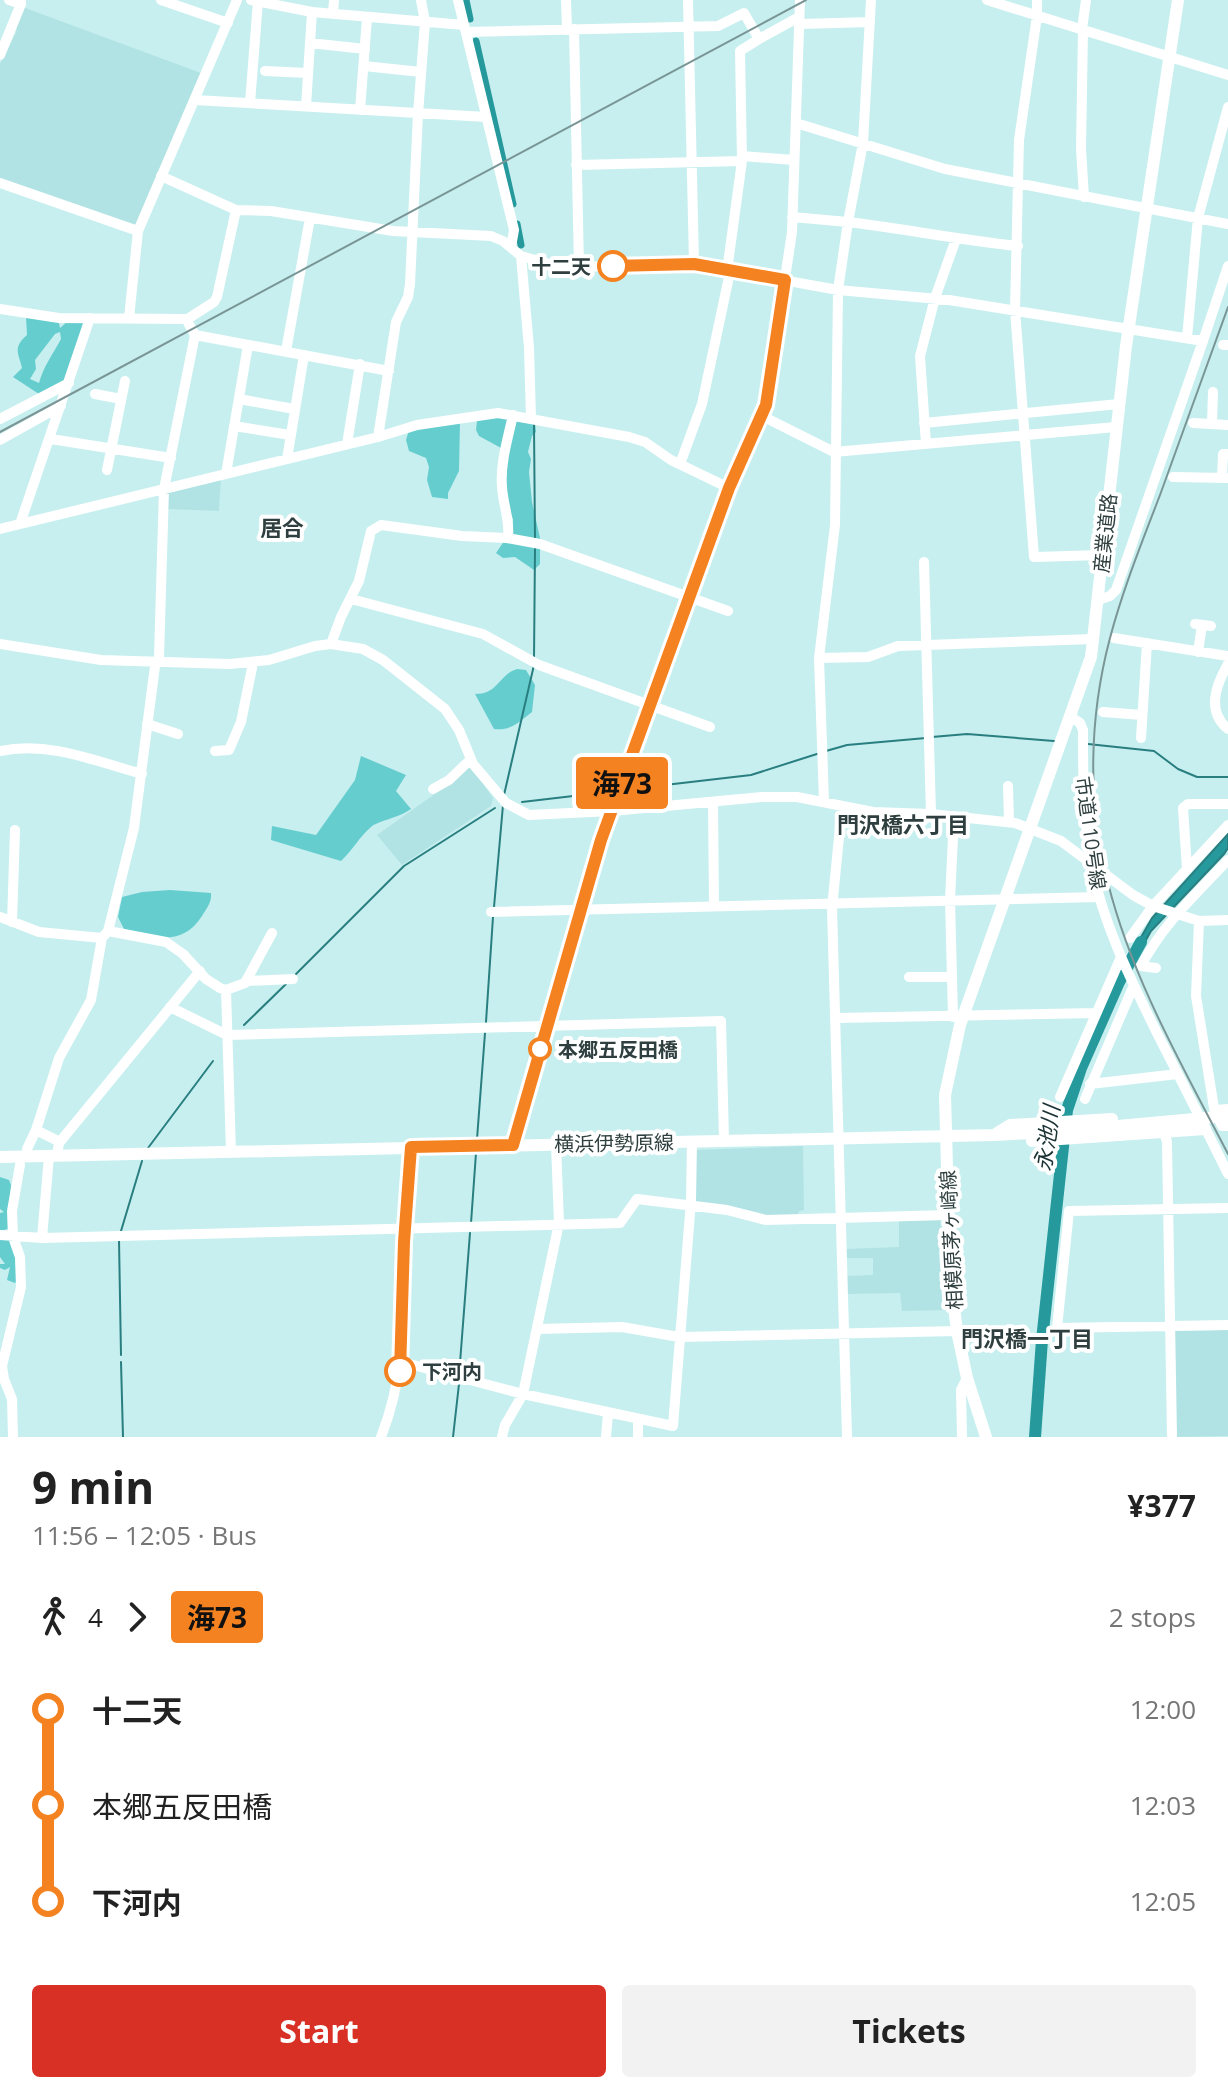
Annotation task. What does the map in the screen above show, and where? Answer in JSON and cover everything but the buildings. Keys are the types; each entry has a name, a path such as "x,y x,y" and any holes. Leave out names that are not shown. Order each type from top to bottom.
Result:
{"main road":[{"name":"産業道路","path":"949,1136 958,1017 1005,899 1087,672 1129,329 1178,0"},
{"path":"1051,1132 1079,1121 1197,1113"},
{"name":"横浜伊勢原線","path":"0,1157 56,1151 146,1154 994,1135 1228,1116"},
{"path":"1051,1132 1078,1139 1205,1129"},
{"name":"相模原茅ヶ崎線","path":"949,1136 947,1215 950,1276 967,1378 986,1437"},
{"name":"相模原茅ヶ崎線","path":"949,1136 960,1298 974,1375 992,1437"}],"street":[{"path":"2,49 21,2 9,0"},
{"path":"161,0 228,23"},
{"path":"129,318 138,231 237,0"},
{"path":"333,14 334,0"},
{"path":"378,437 396,322 409,291 425,22 421,0"},
{"path":"458,0 514,230 511,247"},
{"path":"566,0 571,30 579,267"},
{"path":"688,0 694,264"},
{"path":"513,1145 619,790 729,488 766,405 792,217 800,0"},
{"path":"824,802 819,658 834,531 838,290 863,143 871,0"},
{"path":"987,0 1228,75"},
{"path":"1037,0 1019,140 1015,310 1034,557 1102,555"},
{"path":"1084,197 1081,149 1082,29 1086,0"},
{"path":"250,103 255,1 312,12 465,28 571,30 718,26 744,13 759,39"},
{"path":"306,106 312,12"},
{"path":"360,110 367,18"},
{"path":"680,464 702,404 729,271 742,159 740,51 799,20 870,22"},
{"path":"310,43 365,49"},
{"path":"364,66 421,72"},
{"path":"265,71 307,73"},
{"path":"195,100 486,117"},
{"path":"1187,338 1198,218 1228,107"},
{"path":"796,123 945,169 1228,224"},
{"path":"576,165 794,160"},
{"path":"161,176 236,210 271,211 413,232 491,236 521,256 550,264 579,267 694,264 838,290 935,298 1203,341"},
{"path":"0,183 138,231"},
{"path":"0,309 30,315 186,320 217,297 236,210"},
{"path":"792,217 900,228 956,239 1018,246"},
{"path":"286,351 310,218"},
{"path":"926,444 919,365 935,298 956,239"},
{"path":"521,256 531,418"},
{"path":"1098,600 1116,590 1228,274 1228,266"},
{"path":"22,538 21,524 90,318"},
{"path":"27,1149 59,1058 91,1000 134,828 161,627 164,489 195,335 186,320"},
{"path":"195,335 389,371"},
{"path":"226,474 248,345"},
{"path":"287,459 304,355"},
{"path":"347,444 360,364"},
{"path":"107,470 125,381"},
{"path":"0,419 69,383"},
{"path":"1212,424 1213,392"},
{"path":"95,394 121,399"},
{"path":"239,399 294,409"},
{"path":"924,423 1119,404"},
{"path":"0,440 62,406"},
{"path":"0,529 417,425 484,414 531,418 640,440 729,488"},
{"path":"508,538 509,521 501,476 513,415"},
{"path":"762,416 834,452 1116,427"},
{"path":"1193,423 1228,425"},
{"path":"234,426 290,435"},
{"path":"51,439 171,458"},
{"path":"1173,477 1225,478 1223,454 1228,454"},
{"path":"331,644 359,581 371,531 377,525 534,543 728,611"},
{"path":"924,562 931,814"},
{"path":"351,599 483,634 534,662 710,727"},
{"path":"1198,652 1202,625"},
{"path":"1114,638 1228,656"},
{"path":"819,658 868,657 898,646 1093,639"},
{"path":"1141,738 1147,643"},
{"path":"0,644 101,660 157,662 253,663 303,648 331,644 363,649 404,676 452,717 471,762 501,798 522,813 537,816 797,797 873,812 1009,822 1054,837 1091,861 1133,895 1154,906 1199,921 1228,920"},
{"path":"215,751 232,748 241,722 253,663"},
{"path":"1228,664 1215,691 1218,718 1228,729"},
{"path":"1103,712 1142,715"},
{"name":"市道110号線","path":"1071,717 1082,726 1083,797 1099,897 1133,984"},
{"path":"147,724 178,734"},
{"path":"0,751 16,747 50,748 142,774"},
{"path":"433,789 471,762"},
{"path":"1008,786 1009,822"},
{"path":"713,802 714,906"},
{"path":"1187,869 1183,808 1188,804 1228,804"},
{"path":"842,807 832,903 847,1437"},
{"path":"954,816 950,900 952,977 958,1017"},
{"path":"1130,938 1154,906 1228,825"},
{"path":"12,922 15,830"},
{"path":"1156,968 1141,966 1158,937 1175,913 1228,860"},
{"path":"493,912 1099,897"},
{"path":"0,917 39,932 166,942 183,954 214,986 226,990 247,981 289,979"},
{"path":"1199,921 1196,996 1215,1110 1222,1126 1228,1126"},
{"path":"247,981 272,933"},
{"path":"1060,1097 1122,959"},
{"path":"42,1238 56,1151 200,971"},
{"path":"909,977 952,977"},
{"path":"1133,984 1228,1174"},
{"path":"1085,1099 1133,984"},
{"path":"226,990 231,1152"},
{"path":"170,1007 227,1035 721,1021 724,1140"},
{"path":"836,1018 1096,1013"},
{"path":"1090,1084 1178,1074"},
{"path":"1215,1110 1228,1109"},
{"path":"36,1130 56,1151"},
{"path":"1164,1132 1167,1142 1172,1437"},
{"path":"402,1362 523,1394 673,1426 692,1141"},
{"path":"502,1437 505,1425 523,1394 559,1223 556,1144"},
{"path":"381,1437 397,1390 402,1362 405,1229 411,1147"},
{"path":"13,1437 12,1399 2,1366 21,1287 20,1257 13,1237 12,1211 20,1165"},
{"path":"0,1235 42,1238 620,1223 637,1199 690,1205 766,1220 947,1215"},
{"path":"1228,1208 1069,1211 1057,1328 1228,1325"},
{"path":"537,1329 622,1327 679,1337 957,1331"},
{"path":"962,1437 961,1390 967,1378"},
{"path":"606,1437 608,1413"},
{"path":"638,1420 638,1437"}],"shaded area":[{"path":"20,6 201,73 135,226 0,179 0,64 16,33"},
{"path":"26,317 58,319 60,328 68,321 86,321 63,383 39,394 13,377 22,368 18,347 27,335","holes":["60,332 61,339 39,383 30,379 36,369 35,360 55,334"]},
{"path":"485,415 535,422 536,432 528,452 531,459 532,502 540,538 540,564 534,570 515,557 503,558 496,553 513,528 513,519 504,494 501,448 479,436 476,430 477,421"},
{"path":"460,421 459,471 448,499 432,497 426,458 409,451 406,440 409,430"},
{"path":"221,477 219,511 167,509 167,491"},
{"path":"517,669 526,670 535,685 532,712 510,727 494,729 475,694 489,691"},
{"path":"361,756 406,775 396,791 411,809 371,827 341,861 271,840 272,826 316,835 355,780"},
{"path":"470,765 493,798 491,806 402,865 377,835"},
{"path":"1228,834 1228,848 1224,854 1151,931 1136,958 1133,951 1152,918"},
{"path":"170,890 211,893 209,905 194,926 168,938 124,929 118,917 122,897"},
{"path":"803,1146 804,1210 799,1211 798,1215 765,1216 695,1202 695,1150"},
{"path":"0,1177 9,1180 11,1185 8,1229 0,1231 0,1213 4,1212 0,1209"},
{"path":"940,1219 947,1310 902,1311 900,1293 847,1294 847,1276 873,1275 873,1258 845,1258 845,1249 899,1247 899,1220"},
{"path":"0,1235 14,1240 15,1283 7,1280 10,1267 5,1270 0,1268 0,1264 5,1264 0,1257"},
{"path":"1228,1330 1228,1436 1176,1437 1174,1331"}],"waterway":[{"path":"466,0 470,19"},
{"path":"476,41 513,204"},
{"path":"517,224 521,245"},
{"path":"534,425 535,539"},
{"path":"534,659 535,549"},
{"path":"504,795 534,665"},
{"path":"932,737 967,734 1054,741"},
{"path":"826,751 847,745 926,738"},
{"path":"1088,744 1154,751 1178,769 1197,777 1228,777"},
{"path":"622,790 751,775 820,753"},
{"path":"522,802 616,791"},
{"path":"494,907 503,805"},
{"path":"296,974 404,866 495,808"},
{"path":"486,1022 493,917"},
{"name":"永池川","path":"1035,1437 1042,1340 1067,1110 1081,1068 1119,982 1141,942"},
{"path":"244,1025 286,984"},
{"path":"477,1139 485,1033"},
{"path":"148,1148 213,1061"},
{"path":"471,1223 476,1153"},
{"path":"121,1231 142,1161"},
{"path":"460,1363 470,1233"},
{"path":"119,1240 121,1355"},
{"path":"121,1362 123,1437"},
{"path":"453,1437 459,1384"}],"railway":[{"path":"0,432 806,0"},
{"path":"1228,307 1115,620 1098,698 1093,760 1096,822 1118,919 1160,1022 1228,1154"}],"bus line":[{"name":"海73","path":"400,1371 411,1147 513,1145 601,840 729,488 766,405 785,280 694,264 613,266"}],"place":[{"name":"十二天","path":"613,266"},
{"name":"本郷五反田橋","path":"540,1049"},
{"name":"下河内","path":"400,1371"}],"district":[{"name":"居合","path":"282,527"},
{"name":"門沢橋六丁目","path":"903,824"},
{"name":"門沢橋一丁目","path":"1027,1338"}]}
